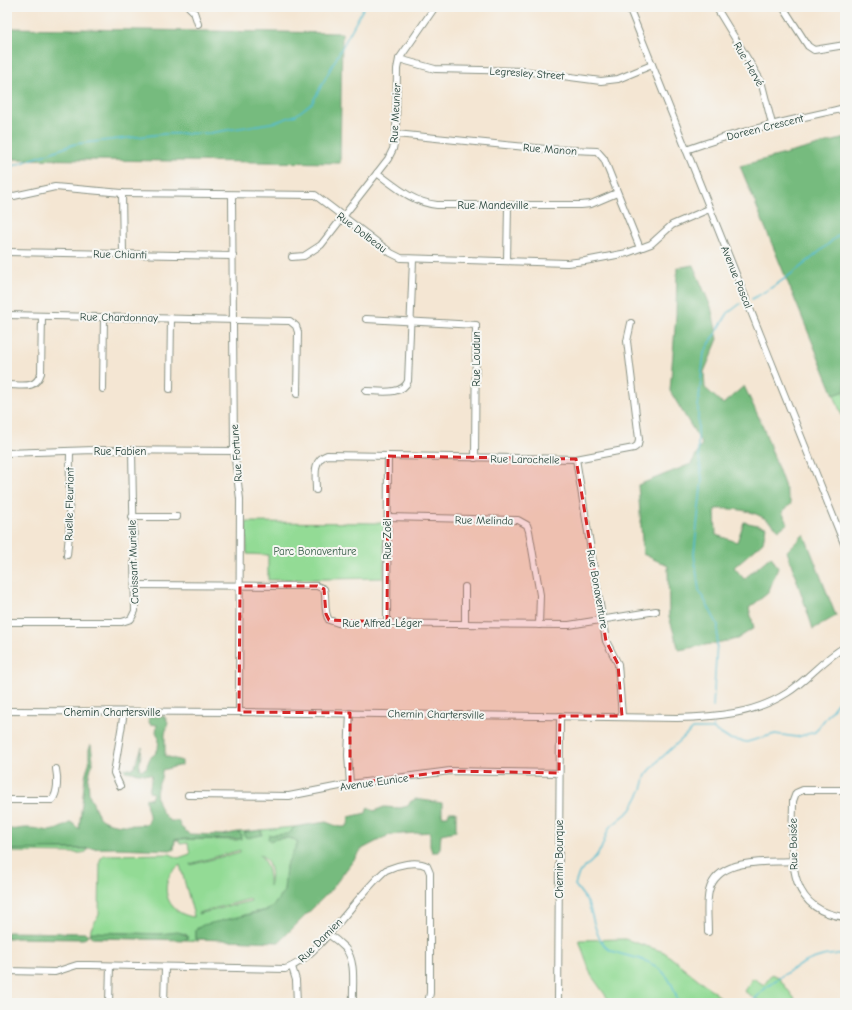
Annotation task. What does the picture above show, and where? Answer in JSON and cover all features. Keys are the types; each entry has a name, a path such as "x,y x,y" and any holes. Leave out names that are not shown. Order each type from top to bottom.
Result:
{"street":[{"path":"189,7 194,12 198,24"},
{"name":"Rue Meunier","path":"292,257 304,256 322,246 377,173 393,149 396,134 397,69 399,59 435,7"},
{"path":"467,7 535,7"},
{"name":"Avenue Pascal","path":"630,7 845,546"},
{"name":"Rue Hervé","path":"716,7 761,81 772,124"},
{"path":"783,7 808,46 814,50 845,45"},
{"path":"843,7 845,24"},
{"name":"Legresley Street","path":"399,59 435,69 524,71 601,81 618,79 652,65"},
{"name":"Doreen Crescent","path":"686,150 721,138 772,124 845,108"},
{"name":"Rue Manon","path":"396,134 546,149 597,151 604,159 640,248"},
{"name":"Rue Mandeville","path":"377,173 412,199 437,206 591,204 617,193"},
{"name":"Rue Dolbeau","path":"7,195 14,196 55,187 122,193 315,195 343,218 391,253 401,258 413,260 576,262 640,248 659,238 672,225 710,209"},
{"path":"122,193 123,254"},
{"name":"Rue Fortune","path":"232,195 234,451 240,499 239,712"},
{"path":"507,261 508,206"},
{"name":"Rue Chianti","path":"7,252 233,256"},
{"path":"366,391 398,391 407,385 409,378 413,260"},
{"name":"Rue Chardonnay","path":"7,315 287,321 295,324 298,332 297,394"},
{"path":"7,385 33,385 38,381 41,373 42,316"},
{"path":"104,317 104,389"},
{"path":"170,390 171,318"},
{"path":"366,319 410,321"},
{"name":"Rue Loudun","path":"410,321 476,325 475,458"},
{"name":"Rue Larochelle","path":"316,490 316,463 320,458 327,455 576,459 632,449 638,445 639,434 627,342 631,322"},
{"name":"Rue Fabien","path":"7,453 94,450 234,451"},
{"name":"Croissant Murielle","path":"7,622 127,622 131,619 135,611 132,516 132,451"},
{"name":"Ruelle Fleuriant","path":"67,556 69,535 70,452"},
{"name":"Rue Zoël","path":"387,622 388,456"},
{"name":"Rue Bonaventure","path":"576,459 606,641 618,664 622,716"},
{"path":"132,516 177,517"},
{"name":"Rue Melinda","path":"388,518 518,520 524,522 529,531 540,595 539,625"},
{"name":"Rue Alfred-Léger","path":"135,585 317,586 324,589 326,596 326,614 329,620 338,623 387,622 539,625 576,624 656,611"},
{"path":"465,587 465,624"},
{"name":"Chemin Chartersville","path":"7,711 350,713 696,718 727,715 750,710 787,693 845,647"},
{"path":"120,786 114,773 124,712"},
{"path":"350,713 348,755 350,784"},
{"name":"Chemin Bourque","path":"558,1003 560,716"},
{"path":"7,800 52,800 55,796 58,777 56,769"},
{"name":"Avenue Eunice","path":"188,794 289,796 350,784 450,771 559,773"},
{"name":"Rue Boisée","path":"845,790 803,790 796,793 793,801 793,861 795,879 806,898 822,910 845,917"},
{"path":"708,932 708,896 711,886 721,873 738,866 793,861"},
{"name":"Rue Damien","path":"7,971 55,972 77,965 275,970 292,967 328,934 386,870 393,867 420,863 427,866 430,873 430,993 428,1003"},
{"path":"328,934 345,948 350,955 352,964 353,1003"},
{"path":"109,1003 110,966"},
{"path":"292,967 296,980 296,1003"},
{"path":"164,1003 165,968"}],"highlighted area":[{"path":"388,456 576,459 606,641 618,664 622,716 560,716 559,773 450,771 350,784 350,713 239,712 240,586 317,586 324,589 326,614 329,620 387,622"}],"green space":[{"path":"7,28 342,33 340,163 7,159"},
{"path":"845,138 845,391 834,395 740,166"},
{"path":"693,265 711,307 718,339 704,372 705,388 723,404 744,386 762,424 791,504 782,512 788,523 779,530 765,519 750,512 734,509 715,509 716,535 737,542 744,522 766,527 763,542 734,567 744,579 771,556 778,568 768,593 749,608 754,628 737,639 679,650 669,617 668,566 643,554 638,485 691,464 702,444 670,391 676,315 677,268"},
{"path":"845,391 845,424 834,395"},
{"name":"Parc Bonaventure","path":"246,522 384,523 384,578 268,580 268,555 247,554"},
{"path":"804,534 836,616 813,629 787,551"},
{"path":"164,716 168,722 165,734 165,756 182,761 182,765 162,770 156,792 162,811 170,821 178,821 181,827 189,834 222,835 238,832 241,834 241,839 175,839 173,850 115,848 7,850 7,828 34,828 48,831 63,827 71,822 79,829 85,777 89,763 89,749 91,745 93,760 88,779 89,794 99,817 108,822 122,825 148,823 149,814 146,805 146,798 151,799 153,793 149,792 152,775 125,771 124,768 131,769 135,766 142,747 139,768 142,770 146,768 150,758 158,749 159,738 156,732 157,725 150,724 148,719 150,717"},
{"path":"415,799 442,803 442,816 448,816 449,812 456,812 456,831 441,834 440,848 438,852 432,852 430,846 430,832 389,835 362,849 330,891 279,942 196,939 196,929 203,925 268,910 274,905 284,891 286,866 298,842 292,839 284,838 270,841 268,838 269,835 289,834 294,827 326,822 339,827 345,827 348,825 349,817 366,813 368,807 374,811 384,807 400,808 408,806 410,802"},
{"path":"294,827 291,834 277,835 274,839 287,838 297,840 297,847 286,866 284,891 274,905 268,910 255,912 196,929 196,939 199,941 186,940 186,934 179,933 91,933 90,935 91,928 99,915 100,860 103,855 170,854 178,858 190,854 188,843 180,844 179,840 175,840 173,850 175,839 238,840 238,832 250,831 245,832 247,838 262,833 261,830","holes":["240,850 240,852 190,864","259,854 263,856 270,868 271,877 269,886 269,877 264,861","180,865 194,917 184,915 176,910 170,903 166,888 168,879","250,899 251,901 198,914"]},
{"path":"261,830 262,835 247,838 243,835 245,832"},
{"path":"88,849 86,852 81,853 7,852 7,850"},
{"path":"7,932 86,933 88,935 83,939 7,938"},
{"path":"92,932 159,934 178,932 188,936 186,940 92,938 90,935"},
{"path":"625,939 664,952 726,1003 611,1003 591,975 579,940"},
{"path":"772,974 778,977 798,1003 762,1003 744,991 753,978 764,985"}],"waterway":[{"path":"7,168 75,144 163,134 210,133 276,122 296,115 312,103 364,7"},
{"path":"752,299 765,292 801,267 845,229"},
{"path":"713,707 718,625 699,590 694,554 702,479 698,450 698,407 704,353 728,313 740,304"},
{"path":"678,1003 672,984 662,971 648,962 612,951 603,944 597,933 588,903 575,885 579,873 594,859 601,849 609,828 631,810 642,789 646,775 659,760 693,729 713,729 729,739 747,742 775,734 797,737 815,732 845,693"},
{"path":"713,724 713,729"},
{"path":"752,1003 766,988 798,966 820,957 833,955 845,956"}]}
